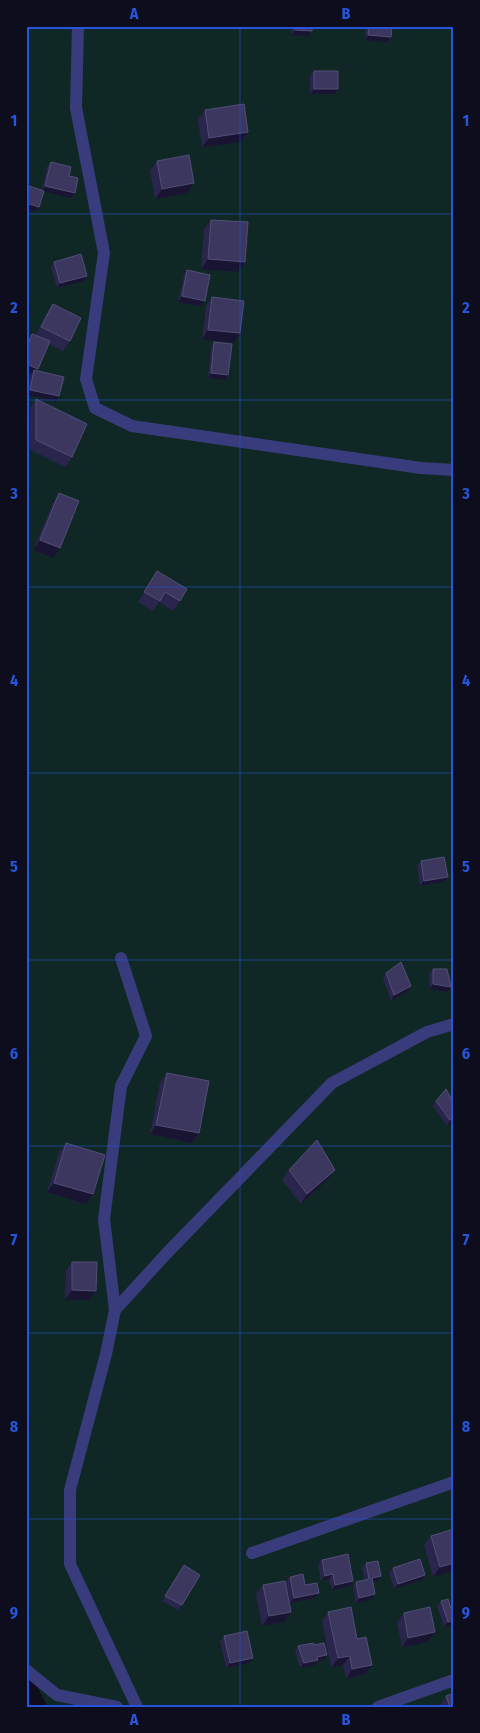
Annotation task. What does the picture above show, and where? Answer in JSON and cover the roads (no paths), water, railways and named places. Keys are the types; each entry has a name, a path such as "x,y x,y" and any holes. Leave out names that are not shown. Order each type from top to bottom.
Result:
{"street":[{"path":"78,26 76,108 104,253 86,378 95,408 132,426 421,468 454,470"},
{"path":"121,958 146,1036 120,1086 104,1219 115,1310 106,1354 70,1490 70,1564 137,1707"},
{"path":"115,1310 166,1254 332,1082 426,1032 454,1024"},
{"path":"252,1553 454,1482"},
{"path":"26,1670 58,1694 117,1707"},
{"path":"378,1707 454,1680"}]}
